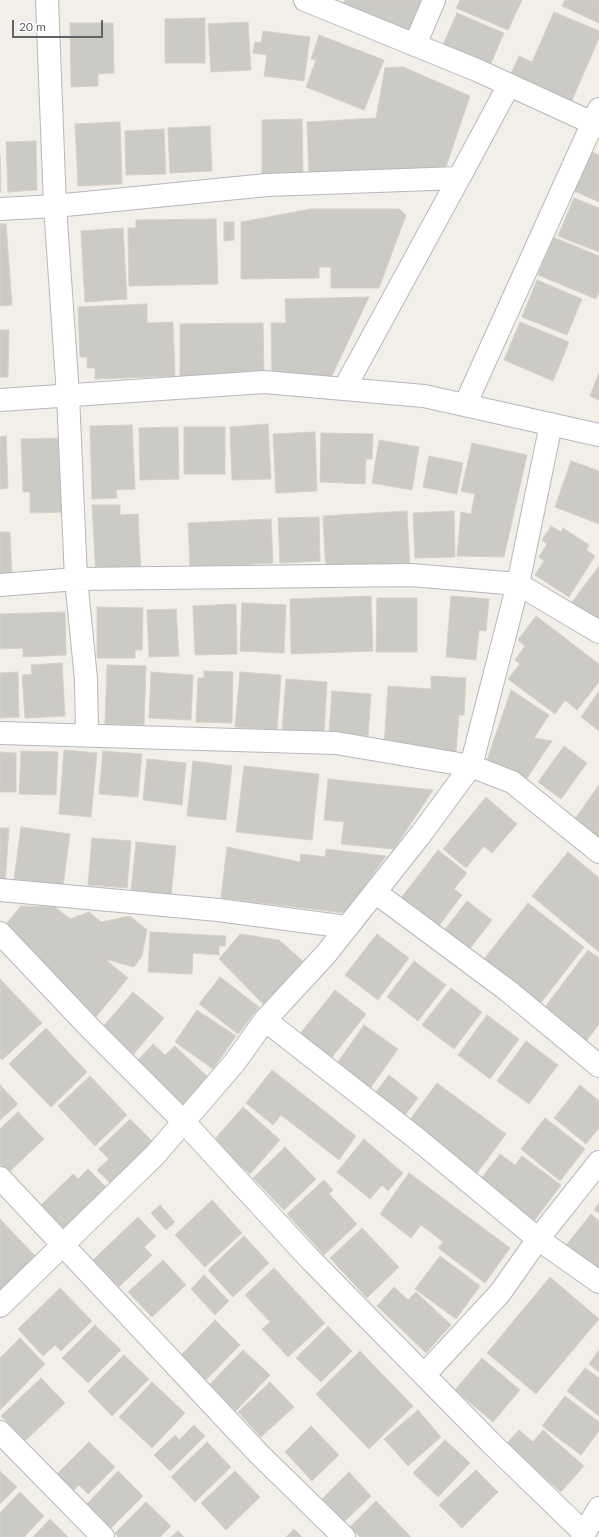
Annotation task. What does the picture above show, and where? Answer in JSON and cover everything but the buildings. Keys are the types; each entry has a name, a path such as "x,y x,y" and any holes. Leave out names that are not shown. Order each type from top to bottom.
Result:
{"street":[{"path":"47,0 55,206 68,395 76,579 86,679 88,734"},
{"path":"305,0 509,85 597,119 465,405"},
{"path":"415,45 434,0"},
{"path":"344,389 509,85"},
{"path":"0,208 55,206 267,185 459,178"},
{"path":"0,400 264,382 424,396 599,435"},
{"path":"0,1306 155,1155 184,1122 235,1062 265,1020 326,954 471,766 518,584 551,424"},
{"path":"0,585 76,579 411,576 518,584 599,632"},
{"path":"0,733 88,734 336,743 471,766 512,782 599,852"},
{"path":"0,890 218,910 347,927"},
{"path":"375,892 507,990 599,1066"},
{"path":"0,933 90,1028 184,1122 309,1258 583,1535 599,1508"},
{"path":"265,1020 416,1138 538,1239 599,1282"},
{"path":"425,1374 500,1293 538,1239 599,1162"},
{"path":"0,1178 259,1454 344,1537"},
{"path":"0,1432 103,1537"}]}
